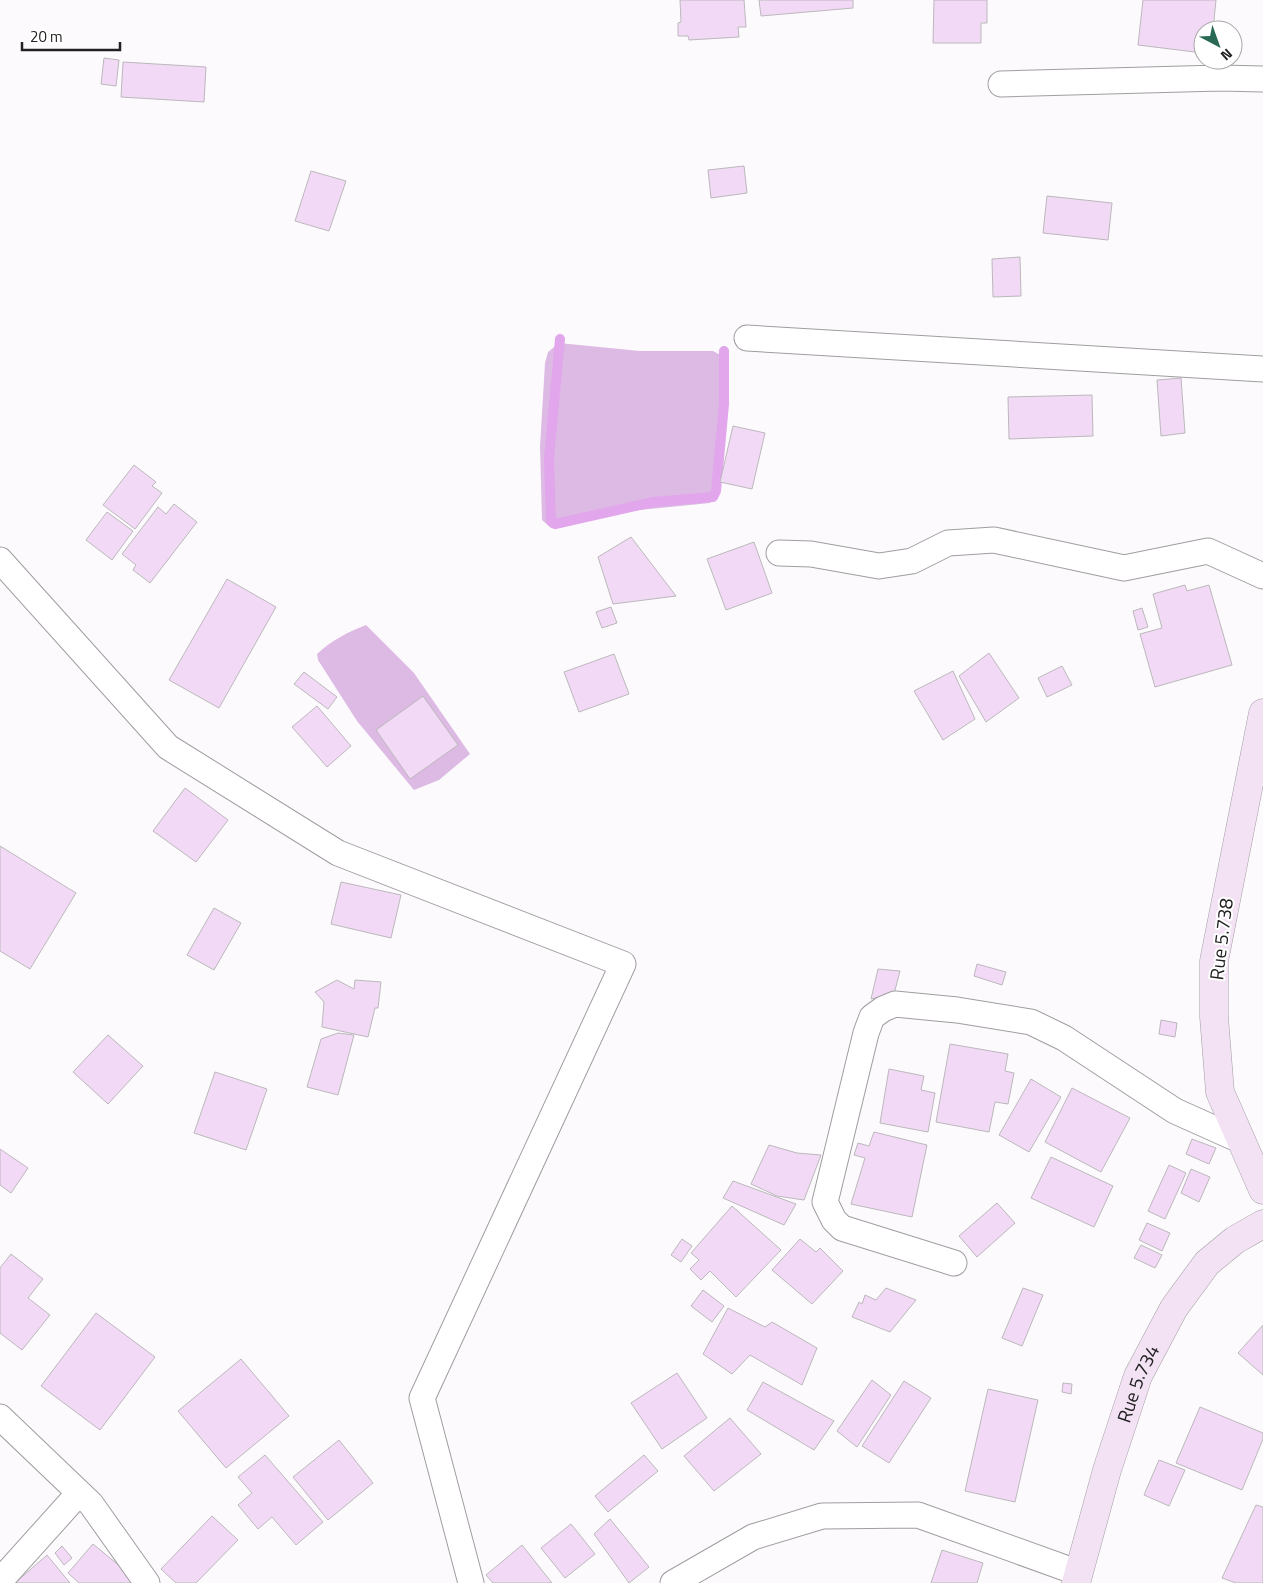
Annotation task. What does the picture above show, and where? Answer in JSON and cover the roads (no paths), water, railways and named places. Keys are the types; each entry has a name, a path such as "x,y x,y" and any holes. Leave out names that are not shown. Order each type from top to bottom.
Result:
{"street":[{"path":"1001,84 1220,78 1263,79"},
{"path":"746,338 1263,370"},
{"path":"779,554 811,554 879,566 912,561 948,542 994,540 1124,568 1208,551 1263,576"},
{"path":"0,560 168,747 338,853 623,964 422,1398 471,1583"},
{"name":"Rue 5.738","path":"1263,713 1214,960 1214,1017 1220,1092 1263,1190"},
{"path":"954,1263 842,1228 829,1213 825,1202 866,1033 872,1016 883,1008 895,1004 957,1010 1031,1022 1064,1038 1176,1110 1242,1141"},
{"name":"Rue 5.734","path":"1077,1578 1107,1470 1138,1376 1174,1308 1207,1263 1235,1240 1263,1224"},
{"path":"0,1417 91,1504 147,1583"},
{"path":"0,1581 10,1567 78,1492"},
{"path":"673,1583 753,1537 822,1516 918,1515 1077,1578"}],"waterway":[{"path":"560,339 549,458 551,521 555,524 653,502 713,497 716,491 724,404 724,351"}]}
